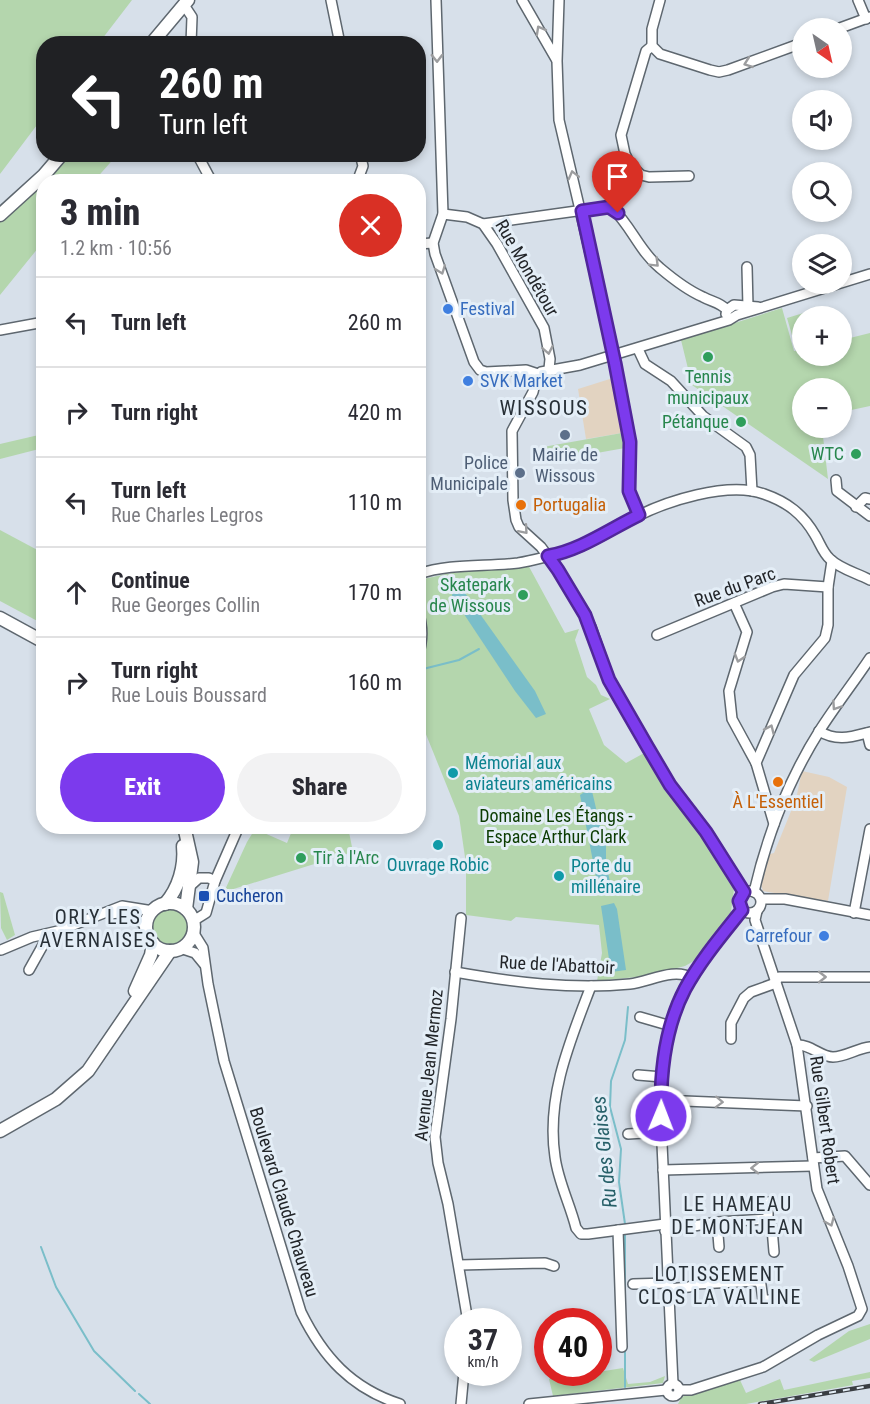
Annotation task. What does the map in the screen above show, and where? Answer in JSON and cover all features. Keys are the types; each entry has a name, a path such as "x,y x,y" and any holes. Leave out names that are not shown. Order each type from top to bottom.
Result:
{"main road":[{"path":"150,36 181,3"},
{"path":"157,36 181,3"},
{"path":"0,210 46,162"},
{"path":"46,174 56,162"},
{"path":"0,215 36,183"},
{"path":"0,618 36,638"},
{"path":"175,950 161,949 153,944 149,938 147,926 153,911 165,904 175,890 183,865 183,834"},
{"path":"0,1131 56,1099 71,1087 92,1065 175,950 189,942 193,932 189,913 192,862 184,834"},
{"path":"165,904 176,904 189,913"},
{"path":"121,1022 153,944"}],"street":[{"path":"331,0 338,36"},
{"path":"436,0 443,214 433,243 463,334 474,362 480,370 486,372 526,370 538,374 549,369 580,365 718,322 746,310 765,307 870,274"},
{"path":"522,0 557,61"},
{"path":"559,0 557,61 559,120 614,355 630,442 629,491 639,515"},
{"path":"660,0 652,29 652,46 660,54 719,72 792,46"},
{"path":"852,24 868,18 858,0"},
{"path":"181,3 192,17 191,36"},
{"path":"652,46 646,51 623,126 622,144 630,164 641,175 649,177 689,176"},
{"path":"483,224 614,209 644,252 657,266 689,290 721,303 727,310"},
{"name":"Rue Mondétour","path":"443,214 467,217 483,224 497,244 544,328 550,358 549,369"},
{"path":"426,243 433,243"},
{"path":"746,310 747,267"},
{"path":"718,322 734,305 746,310"},
{"path":"0,330 36,323"},
{"path":"638,348 645,364 671,381 703,416 746,447 750,456 752,491"},
{"path":"538,374 536,385 512,431 513,500 516,520 519,527 548,556 585,615 609,680 670,785 761,905 757,911 750,913 742,910"},
{"path":"836,480 837,491 870,516"},
{"path":"426,572 465,565 520,562 560,554 579,547 639,515 718,490 752,491 774,498 799,513 809,524 832,561 870,580"},
{"path":"856,507 865,498 870,499"},
{"path":"756,763 794,675 825,638 828,625 828,586 832,561"},
{"name":"Rue du Parc","path":"657,635 772,587 784,584 828,586"},
{"path":"734,603 747,632 729,691 732,719 756,763 774,824"},
{"path":"753,894 774,824 805,756 819,731 870,658"},
{"path":"819,731 835,739 868,733 870,745"},
{"path":"854,913 870,829"},
{"path":"189,913 198,918 206,914 215,881 236,834"},
{"path":"189,887 199,878 209,878 215,881"},
{"path":"742,910 739,901 753,894 870,915"},
{"path":"29,970 41,947 58,932 122,906 153,911"},
{"path":"673,1393 660,1100 662,1077 671,1026 681,997 692,978 742,910"},
{"name":"Rue Gilbert Robert","path":"757,911 755,920 797,1045 820,1198 859,1299"},
{"path":"91,918 120,912 130,915 147,926"},
{"name":"Avenue Jean Mermoz","path":"461,918 452,1019 435,1137 466,1308"},
{"path":"1,950 32,937 58,932"},
{"name":"Boulevard Claude Chauveau","path":"193,932 203,948 224,1061 301,1312 313,1337 343,1372 373,1393 400,1404"},
{"path":"21,943 32,943 41,947"},
{"path":"175,950 195,953 205,965"},
{"name":"Rue de l'Abattoir","path":"455,972 508,981 591,986 631,984 679,973 692,978"},
{"path":"731,1039 731,1023 744,998 751,992 773,984 779,977 870,977"},
{"path":"591,986 561,1074 552,1116 555,1159 578,1232 588,1234 768,1219"},
{"path":"640,1017 671,1026"},
{"path":"797,1045 830,1057 870,1047"},
{"path":"638,1075 662,1077"},
{"path":"660,1100 807,1106"},
{"path":"628,1134 662,1132"},
{"path":"663,1170 813,1162 845,1156 870,1185"},
{"path":"768,1202 768,1219 772,1228 774,1252"},
{"path":"717,1222 719,1247"},
{"path":"618,1230 622,1347"},
{"path":"459,1265 545,1263 554,1266"},
{"path":"633,1284 691,1287 696,1284 758,1281 761,1285 763,1300 777,1300"},
{"path":"529,1404 673,1393 740,1376 777,1360 819,1335 858,1316 862,1309 859,1299 870,1296"},
{"path":"461,1404 463,1386"}],"shaded area":[{"path":"613,378 622,433 586,439 578,389"},
{"path":"802,771 829,777 847,787 828,901 763,891 761,885 770,854 774,853 796,799"}],"green space":[{"path":"0,0 132,0 104,36 36,36 36,126 0,174"},
{"path":"57,162 111,162 100,174 45,174"},
{"path":"36,183 36,251 0,295 0,218"},
{"path":"782,308 792,344 792,366 852,366 852,338 870,333 870,406 852,410 852,378 792,378 792,438 823,438 828,479 692,385 681,340"},
{"path":"792,316 792,335 787,318"},
{"path":"622,433 625,448 546,462 543,447"},
{"path":"36,436 36,450 0,459 0,444"},
{"path":"0,530 36,549 36,620 0,601"},
{"name":"Domaine Les Étangs - Espace Arthur Clark","path":"527,563 565,633 579,629 575,640 587,677 596,685 601,695 610,699 589,709 604,745 626,763 646,752 670,793 725,871 734,889 730,919 701,957 685,966 646,976 597,981 602,953 599,925 516,917 511,921 466,915 466,864 459,816 426,734 426,578"},
{"path":"252,834 266,834 287,843 291,834 349,834 353,852 224,892"},
{"path":"0,892 3,893 15,935 7,940 1,928"},
{"path":"171,907 184,913 190,926 184,939 171,945 158,939 152,926 158,913"},
{"path":"870,1324 870,1339 814,1362 809,1360 849,1331"},
{"path":"623,1368 628,1384 650,1382 665,1376 663,1383 553,1396 551,1386 612,1386 612,1370"},
{"path":"870,1372 870,1378 852,1381 853,1385 746,1404 678,1404 686,1395 740,1380 746,1393 780,1379 784,1390"}],"water":[{"path":"460,586 535,691 546,714 536,718 515,691 452,596 453,590"},
{"path":"586,791 592,791 606,846 606,864 611,886 609,892 601,894 580,795"},
{"path":"614,903 617,909 626,970 611,972 601,906"}],"waterway":[{"path":"426,668 459,660 479,649"},
{"name":"Ru des Glaises","path":"625,1224 619,1182 621,1149 610,1107 611,1081 625,1040 628,1007"},
{"name":"Ru des Glaises","path":"625,1235 625,1307"},
{"path":"41,1247 56,1287 94,1351 135,1391"},
{"name":"Ru des Glaises","path":"625,1349 625,1387"},
{"path":"139,1394 150,1404"}],"railway":[{"path":"760,1404 870,1386"}],"place":[{"name":"Festival","path":"448,309"},
{"name":"Tennis municipaux","path":"708,357"},
{"name":"SVK Market","path":"468,381"},
{"name":"Pétanque","path":"741,422"},
{"name":"Mairie de Wissous","path":"565,435"},
{"name":"WTC","path":"856,454"},
{"name":"Police Municipale","path":"520,473"},
{"name":"Portugalia","path":"521,505"},
{"name":"Skatepark de Wissous","path":"523,595"},
{"name":"Mémorial aux aviateurs américains","path":"453,773"},
{"name":"À L'Essentiel","path":"778,782"},
{"name":"Ouvrage Robic","path":"438,845"},
{"name":"Tir à l'Arc","path":"301,858"},
{"name":"Porte du millénaire","path":"559,876"},
{"name":"Cucheron","path":"204,896"},
{"name":"Carrefour","path":"824,936"}],"district":[{"name":"WISSOUS","path":"544,408"},
{"name":"ORLY LES AVERNAISES","path":"98,928"},
{"name":"LE HAMEAU DE MONTJEAN","path":"738,1216"},
{"name":"LOTISSEMENT CLOS LA VALLINE","path":"720,1286"}],"route":[{"path":"618,213 609,207 582,211 630,442 629,491 639,515 579,547 548,556 585,615 609,680 647,746 670,785 706,832 744,892 739,901 742,910 704,960 681,997 671,1026 663,1064 661,1116"}]}
